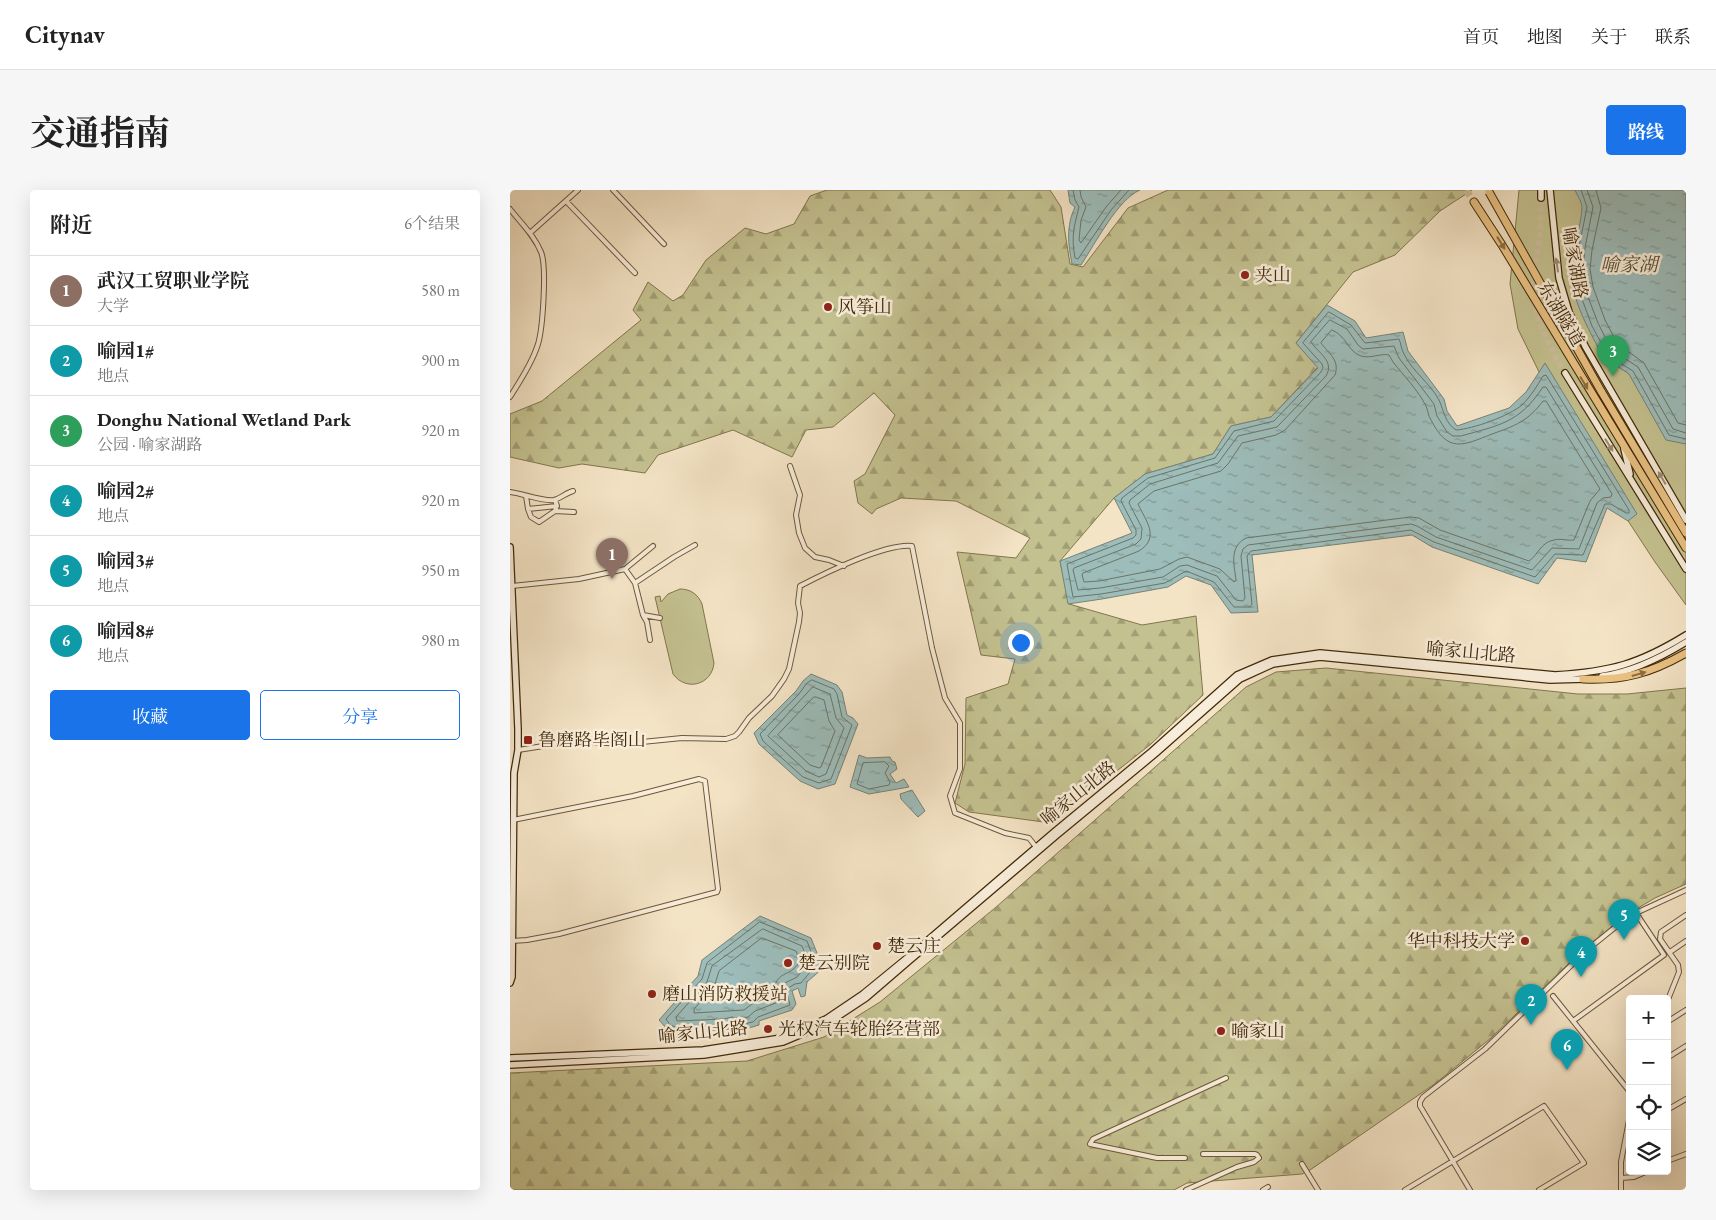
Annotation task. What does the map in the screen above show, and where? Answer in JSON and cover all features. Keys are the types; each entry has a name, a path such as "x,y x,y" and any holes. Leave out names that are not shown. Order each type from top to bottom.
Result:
{"highway":[{"name":"东湖隧道","path":"1488,192 1508,224 1624,431 1640,465"},
{"name":"东湖隧道","path":"1474,202 1624,447 1640,465"},
{"path":"1640,465 1686,533"},
{"path":"1640,465 1686,548"},
{"path":"1583,679 1619,679 1633,676 1659,667 1686,653"}],"main road":[{"path":"1541,190 1541,198"},
{"name":"喻家湖路","path":"1550,190 1559,278 1569,312 1585,346 1686,520"},
{"path":"1565,373 1686,569"},
{"path":"1624,431 1651,459"},
{"path":"1624,447 1631,480"},
{"path":"510,547 512,644 518,750 512,773 512,977 510,983"},
{"path":"1668,650 1686,634"},
{"name":"喻家山北路","path":"510,1065 704,1055 783,1042 828,1023 866,998 1155,754 1240,679 1273,664 1320,657 1550,680 1583,679 1624,671 1686,642"},
{"path":"1668,650 1686,646"},
{"name":"喻家山北路","path":"510,1058 703,1050 782,1038 826,1019 863,994 1152,751 1237,675 1272,660 1320,653 1555,675 1612,669 1668,650"}],"street":[{"path":"530,233 578,190"},
{"path":"613,190 664,244"},
{"path":"566,201 635,273"},
{"path":"510,209 530,233 544,258 538,345 533,358 510,397"},
{"path":"790,466 800,495 796,515 799,533 805,548 815,557 844,566"},
{"path":"510,492 555,500 567,492 573,492"},
{"path":"526,496 531,517 539,522 555,511 574,512"},
{"path":"555,500 555,511"},
{"path":"528,510 556,506"},
{"path":"635,583 695,545"},
{"path":"518,750 556,744 562,740 622,744 682,738 726,739 734,736 748,718 772,696 789,669 799,622 798,603 800,586 889,548 904,545 912,546 932,648 945,698 960,723 960,769 950,796 955,813 1005,833 1029,838 1036,847"},
{"path":"511,589 579,579 625,569 653,546"},
{"path":"625,569 635,583 643,615 647,622 650,640"},
{"path":"643,615 660,618"},
{"path":"512,821 633,796 699,779 705,782 718,890 559,934 512,941"},
{"path":"1470,1190 1420,1106 1423,1097 1486,1049 1587,950 1618,925 1636,914 1686,890"},
{"path":"1573,1021 1664,955 1636,914"},
{"path":"1670,995 1679,972 1678,965 1660,939 1661,932 1686,914"},
{"path":"1670,952 1686,940"},
{"path":"1679,972 1686,972"},
{"path":"1553,996 1626,1087"},
{"path":"1671,1019 1686,1010"},
{"path":"1671,1055 1686,1046"},
{"path":"1185,1158 1157,1158 1090,1144 1093,1140 1226,1078"},
{"path":"1671,1108 1686,1099"},
{"path":"1405,1190 1544,1106 1584,1163 1540,1190"},
{"path":"1621,1190 1621,1162 1626,1142"},
{"path":"1186,1190 1236,1167 1254,1162 1259,1158 1258,1154 1203,1154"},
{"path":"1671,1160 1686,1154"},
{"path":"1302,1164 1318,1190"},
{"path":"1621,1178 1639,1175"}],"green space":[{"path":"827,190 1050,190 1061,207 1070,264 1083,267 1128,208 1168,190 1472,190 1440,211 1395,255 1353,272 1296,343 1318,367 1271,417 1231,426 1213,454 1145,474 1114,498 1060,561 1069,604 1142,625 1196,616 1203,695 1151,744 1051,823 969,812 955,803 965,764 966,698 1008,684 1015,659 981,655 957,552 1016,558 1030,538 956,501 901,498 876,509 872,514 858,503 854,481 865,474 895,415 874,393 833,427 806,430 792,457 733,430 658,455 645,473 582,464 559,468 510,457 510,414 542,401 641,320 633,310 648,282 673,301 683,295 706,260 745,228 766,234 794,224 810,196"},
{"path":"1519,190 1686,190 1686,605 1655,562 1564,423 1518,329 1510,284"},
{"path":"680,589 693,593 702,604 714,663 709,677 698,684 685,683 678,680 673,674 655,597 660,596 661,602 668,594"},
{"path":"1326,668 1578,694 1627,694 1686,688 1686,884 1655,898 1628,914 1586,947 1491,1038 1436,1083 1302,1174 1187,1183 1174,1190 510,1190 510,1073 747,1061 824,1037 880,1002 995,908 1246,687 1276,672"}],"water":[{"path":"1068,190 1140,190 1132,195 1115,212 1081,265 1072,264 1069,228 1075,207 1070,203"},
{"name":"喻家湖","path":"1575,190 1686,190 1686,444 1666,440 1629,374 1617,366 1608,356 1601,353 1581,313 1574,291 1571,269 1582,208"},
{"path":"1327,305 1355,321 1366,338 1403,332 1408,351 1444,399 1447,411 1457,426 1509,408 1526,392 1545,363 1637,514 1628,521 1607,508 1586,562 1557,558 1538,584 1432,547 1412,535 1252,555 1258,612 1231,613 1211,585 1186,576 1168,587 1068,604 1060,561 1132,533 1114,498 1145,474 1213,454 1231,426 1271,417 1318,368 1296,343"},
{"path":"811,674 837,685 842,692 847,715 858,724 835,784 818,789 800,781 759,744 754,733"},
{"path":"859,755 867,758 890,757 895,762 897,769 890,774 896,783 904,779 909,787 869,794 850,787"},
{"path":"912,790 925,811 918,817 901,799 900,794"},
{"path":"760,916 811,938 823,968 807,982 805,996 801,997 798,988 792,991 796,1004 792,1010 759,1021 759,1025 748,1028 679,1033 668,1030 659,1020 698,976 702,960"}],"tunnel":[{"path":"1466,190 1474,202"},
{"path":"1541,198 1540,236 1533,285 1534,302 1544,334 1565,373"}],"place":[{"name":"夹山","path":"1245,275"},
{"name":"风筝山","path":"828,307"},
{"name":"Donghu National Wetland Park","path":"1613,376"},
{"name":"武汉工贸职业学院","path":"612,579"},
{"name":"鲁磨路毕阁山","path":"528,740"},
{"name":"喻园3#","path":"1624,940"},
{"name":"华中科技大学","path":"1525,941"},
{"name":"楚云庄","path":"877,946"},
{"name":"楚云别院","path":"788,963"},
{"name":"喻园2#","path":"1581,977"},
{"name":"磨山消防救援站","path":"652,994"},
{"name":"喻园1#","path":"1531,1025"},
{"name":"光权汽车轮胎经营部","path":"768,1029"},
{"name":"喻家山","path":"1221,1031"},
{"name":"喻园8#","path":"1567,1070"}]}
